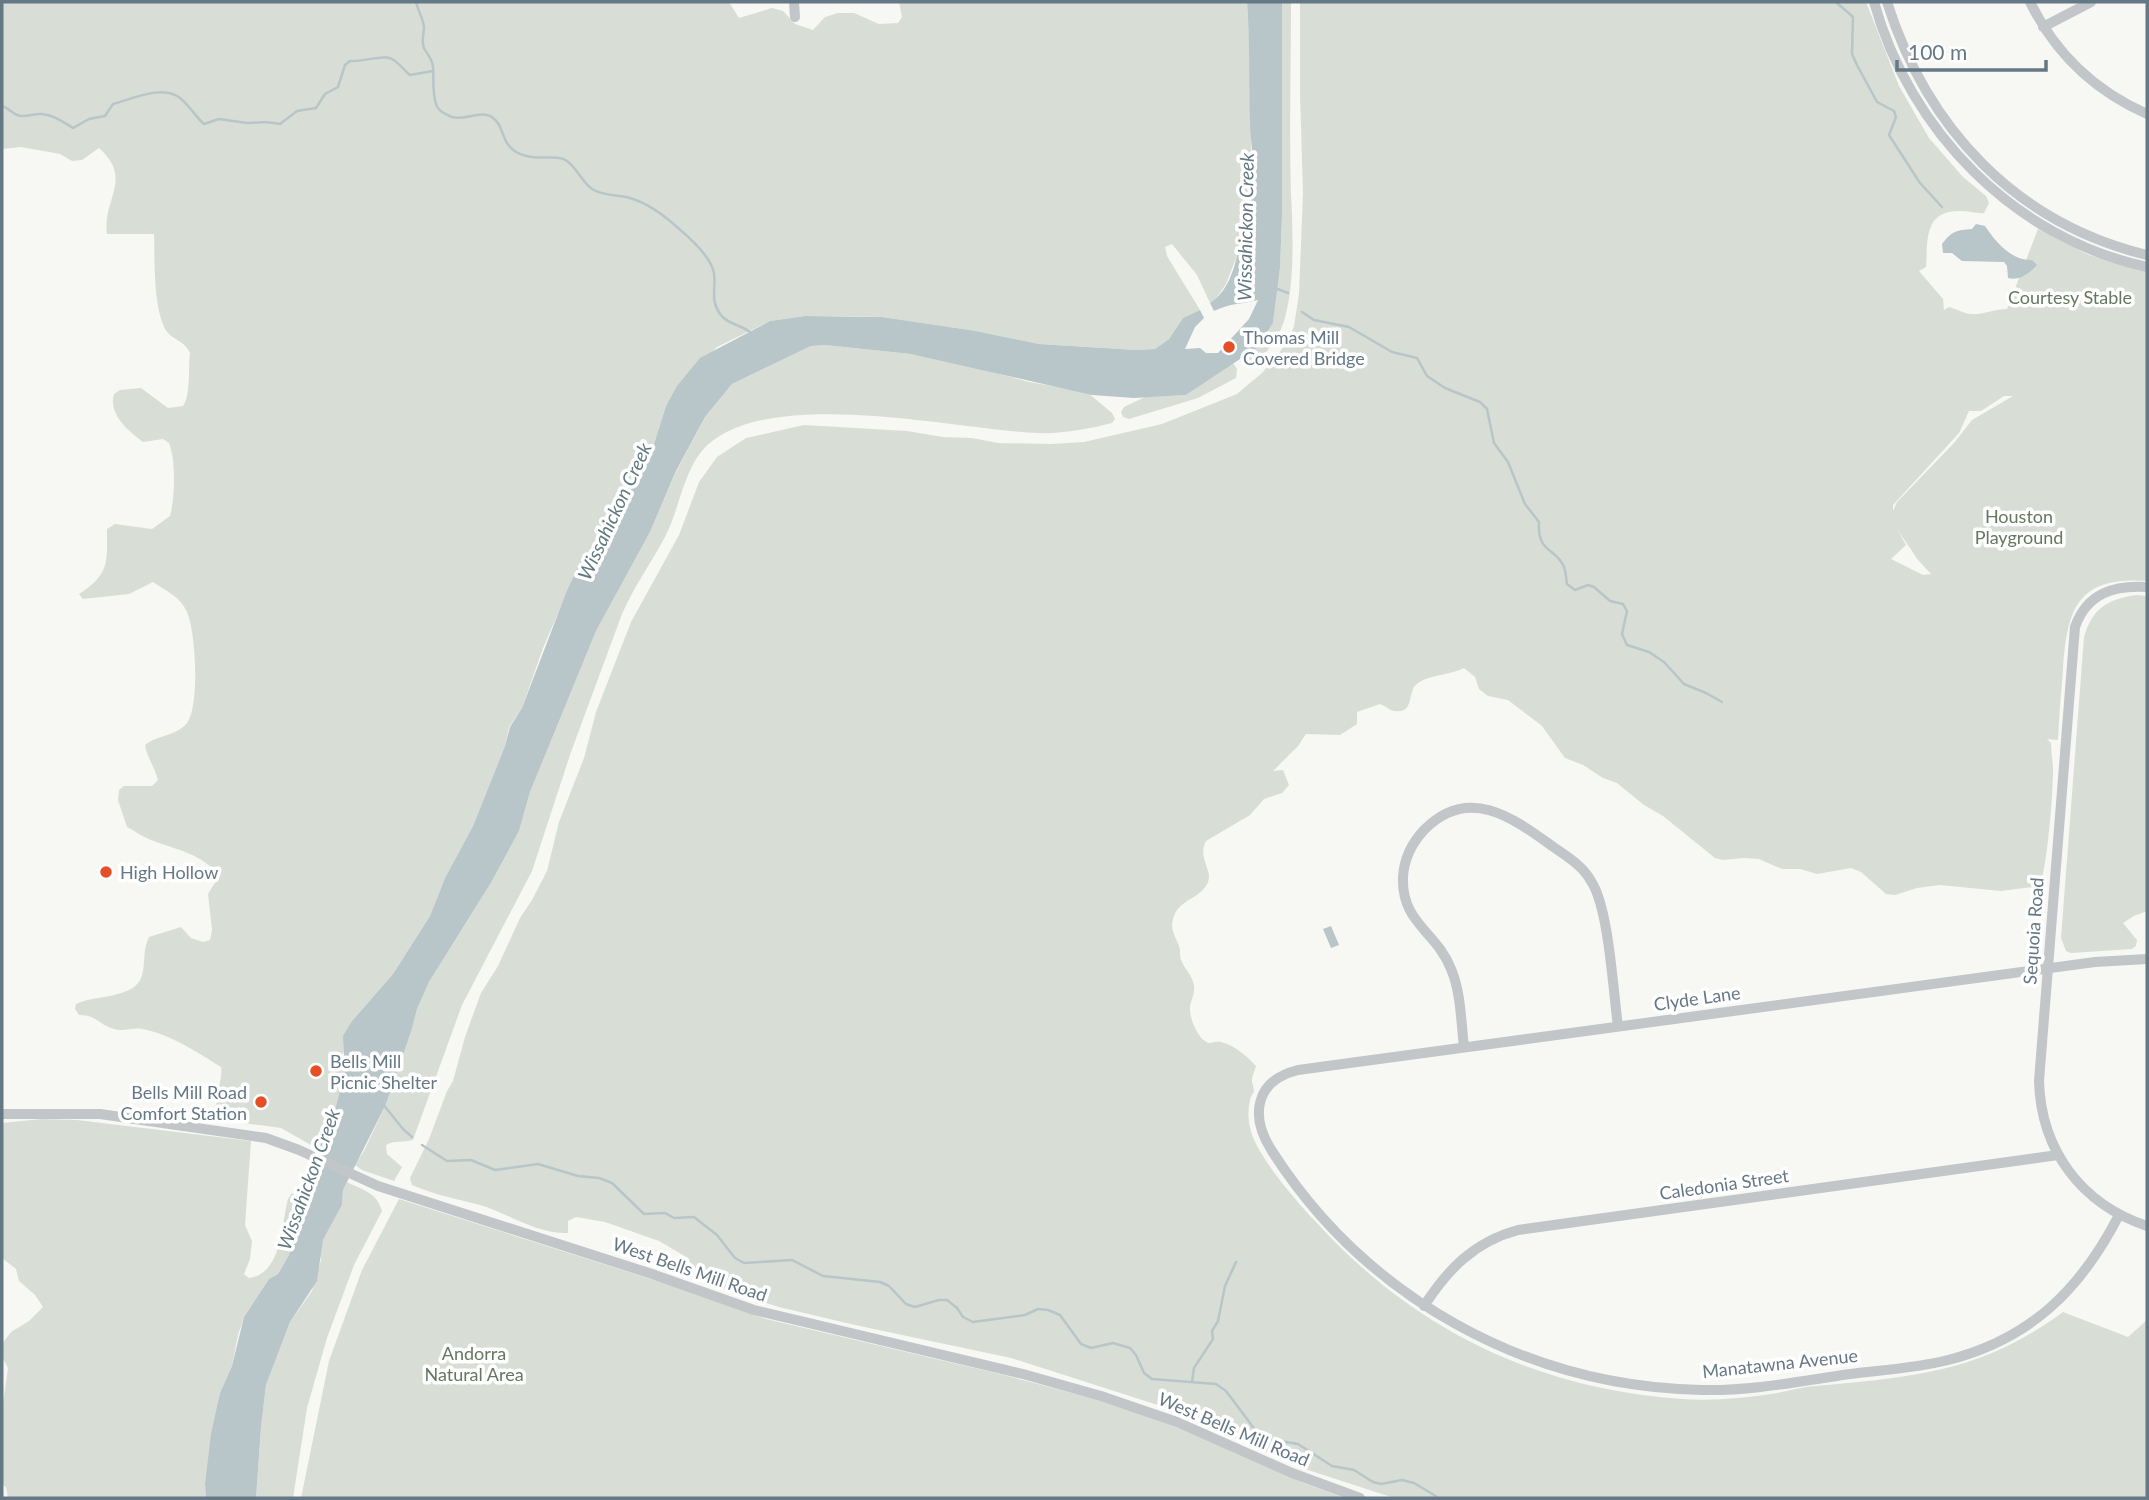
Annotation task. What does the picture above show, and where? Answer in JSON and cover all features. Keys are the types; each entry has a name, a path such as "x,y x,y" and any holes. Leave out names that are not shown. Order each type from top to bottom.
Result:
{"street":[{"path":"794,2 795,17"},
{"path":"1874,2 1887,40 1913,95 1937,131 1965,163 2001,196 2034,220 2094,250 2147,267"},
{"path":"1887,2 1905,54 1927,94 1954,133 1985,166 2020,196 2061,222 2110,244 2147,255"},
{"path":"2030,2 2043,27 2063,53 2087,77 2115,97 2147,114"},
{"path":"2043,27 2091,2"},
{"name":"Sequoia Road","path":"2147,587 2112,589 2096,597 2079,617 2073,637 2040,1094 2045,1126 2058,1155 2081,1187 2099,1203 2119,1215 2147,1226"},
{"path":"1464,1047 1452,971 1443,953 1417,925 1404,898 1403,881 1405,864 1423,831 1437,819 1455,811 1473,808 1493,810 1517,821 1581,868 1593,883 1600,899 1618,1026"},
{"name":"Clyde Lane","path":"1261,1097 1280,1076 1297,1070 2048,968 2147,959"},
{"name":"Manatawna Avenue","path":"1261,1097 1258,1110 1260,1130 1272,1152 1323,1220 1366,1263 1424,1306 1463,1330 1503,1349 1590,1377 1642,1386 1684,1390 1767,1386 1934,1363 1976,1351 2006,1338 2036,1320 2071,1289 2100,1250 2119,1215"},
{"name":"West Bells Mill Road","path":"2,1114 93,1113 258,1136 299,1150 365,1181 754,1310 1023,1374 1113,1400 1205,1433 1302,1477 1360,1498"},
{"name":"Caledonia Street","path":"1424,1306 1440,1280 1462,1258 1488,1241 1518,1230 2058,1155"}],"green space":[{"path":"2,2 729,2 739,18 772,8 783,11 795,24 813,30 825,17 838,13 854,13 879,24 898,23 902,17 899,2 1247,2 1253,163 1240,248 1226,284 1210,303 1197,275 1172,244 1165,247 1167,256 1200,310 1183,318 1169,339 1155,349 1039,344 976,331 882,317 848,316 805,316 770,321 717,347 666,406 654,444 595,547 578,567 543,648 522,708 509,727 505,746 473,826 445,878 430,916 393,974 352,1021 343,1054 345,1070 335,1110 318,1149 281,1128 229,1121 222,1117 216,1105 221,1067 193,1050 152,1031 117,1030 90,1017 79,1015 75,1009 76,1004 123,992 138,983 149,937 181,927 191,938 203,942 210,940 212,930 208,894 219,876 197,857 148,839 127,827 118,800 119,790 124,786 152,786 158,780 145,745 182,728 191,714 195,667 192,633 186,610 176,598 153,582 129,594 83,599 79,594 96,580 105,566 107,529 115,524 152,529 170,516 172,508 174,469 169,443 163,439 143,442 131,433 117,415 114,394 120,390 141,388 168,408 183,406 188,388 190,353 185,345 170,335 160,317 155,281 154,234 107,234 116,180 109,159 99,148 82,160 72,161 60,154 21,147 2,149"},
{"path":"1282,2 1291,2 1292,275 1288,307 1278,335 1265,353 1248,366 1242,357 1258,347 1273,323 1280,268"},
{"path":"1300,2 1866,2 1899,86 1929,138 1963,177 1986,196 1989,203 1984,213 1962,211 1940,215 1930,229 1926,267 1919,271 1943,299 1944,310 1949,307 1976,314 2007,309 2038,229 2089,255 2147,272 2147,581 2105,584 2080,601 2073,614 2065,648 2058,740 2047,739 2051,743 2052,790 2047,848 2039,886 2001,891 1940,885 1895,895 1886,894 1861,872 1851,868 1817,874 1800,869 1782,869 1759,859 1715,858 1617,783 1565,758 1542,726 1508,700 1488,696 1479,689 1475,677 1464,668 1421,681 1414,687 1408,706 1401,711 1393,711 1380,704 1357,712 1357,724 1340,735 1306,734 1273,771 1283,770 1289,785 1282,793 1264,799 1250,815 1206,841 1203,853 1209,872 1208,882 1181,906 1172,925 1181,960 1193,982 1190,1011 1196,1031 1207,1042 1231,1046 1256,1066 1252,1079 1254,1091 1249,1104 1249,1121 1259,1150 1288,1190 1354,1260 1394,1294 1437,1323 1481,1347 1528,1367 1577,1382 1629,1393 1706,1400 1914,1375 1944,1368 2003,1348 2063,1312 2128,1337 2147,1320 2147,1498 1394,1498 1305,1469 1167,1408 1011,1358 855,1325 779,1307 731,1292 698,1278 688,1258 659,1241 605,1222 576,1217 568,1221 568,1233 545,1230 480,1205 412,1185 410,1178 453,1081 481,993 498,966 520,918 547,871 559,822 584,758 596,712 631,622 679,535 699,482 717,457 746,438 804,425 907,431 998,443 1084,442 1162,424 1237,394 1262,373 1279,353 1294,326 1299,294 1303,193","holes":["2004,396 2013,396 1972,420 1954,443 1897,502 1893,511 1893,505 1959,433 1969,411 1981,411","1897,529 1918,560 1931,574 1923,575 1891,559 1906,545"]},
{"path":"825,345 911,354 955,362 1029,382 1087,392 1112,413 1115,419 1112,423 1085,429 1038,433 911,419 812,414 767,419 729,431 701,452 685,482 666,535 622,614 571,752 532,871 462,1005 413,1140 386,1145 387,1154 402,1167 394,1181 362,1170 355,1165 386,1104 417,1009 429,982 492,881 519,831 530,792 596,631 650,532 676,472 705,417 732,384 811,346"},
{"path":"1233,363 1237,369 1236,378 1198,398 1129,419 1123,417 1121,412 1124,407 1145,397 1186,395"},
{"path":"2137,595 2147,596 2147,911 2123,923 2137,940 2132,949 2071,953 2066,951 2061,938 2084,637 2097,612 2109,602"},
{"path":"42,1119 77,1120 251,1141 245,1225 252,1241 250,1259 244,1274 249,1278 260,1274 274,1257 282,1234 288,1199 292,1193 297,1197 298,1214 289,1255 278,1274 269,1279 244,1317 232,1366 220,1393 205,1484 206,1498 8,1498 6,1487 2,1485 2,1410 8,1368 2,1357 2,1344 11,1332 29,1321 43,1307 35,1295 19,1281 16,1269 2,1258 2,1123"},
{"path":"347,1182 373,1196 382,1211 354,1265 327,1338 307,1408 293,1498 256,1498 266,1385 290,1322 312,1291 321,1260 323,1240 342,1205 343,1190"},
{"name":"Andorra Natural Area","path":"399,1199 663,1283 766,1319 1095,1399 1161,1421 1345,1498 301,1498 329,1361 362,1270"}],"water":[{"name":"Wissahickon Creek","path":"1247,2 1282,2 1280,268 1273,323 1258,347 1186,395 1134,398 1092,395 911,354 825,345 811,346 732,384 705,417 676,471 650,532 596,631 530,792 519,831 492,881 429,982 417,1009 386,1104 343,1190 342,1205 323,1240 317,1281 290,1322 266,1385 256,1498 206,1498 211,1434 220,1393 232,1366 244,1317 269,1279 278,1274 289,1255 307,1177 335,1110 345,1070 343,1036 352,1021 393,974 430,916 445,878 473,826 510,727 522,708 578,567 595,547 654,444 666,406 677,386 700,358 770,321 805,316 882,317 976,331 1039,344 1136,350 1155,349 1169,339 1183,318 1200,310 1204,318 1195,327 1185,349 1200,348 1206,353 1218,353 1249,319 1258,300 1214,311 1210,303 1220,295 1232,272 1252,173"},
{"path":"1976,224 1985,226 2011,254 2032,260 2037,265 2024,276 2012,279 2008,278 2004,262 1962,261 1952,253 1943,253 1942,244 1949,236 1972,229"},
{"path":"1331,926 1339,945 1331,948 1323,929"}],"waterway":[{"path":"416,2 424,27 423,45 433,64 435,99 440,110 457,118 489,116 497,121 507,144 516,152 530,157 567,161 592,189 633,199 662,215 694,242 709,261 714,273 715,304 720,314 751,333"},
{"path":"1836,2 1853,17 1852,54 1857,65 1877,102 1894,111 1896,117 1889,135 1920,183 1942,207"},
{"path":"2,106 20,116 49,115 73,128 89,119 105,116 113,104 165,92 180,98 204,124 219,119 280,124 297,111 316,108 325,94 338,87 345,65 350,61 388,58 410,75 433,71"},
{"path":"1275,288 1288,293"},
{"path":"1302,312 1314,320 1349,327 1392,352 1417,358 1427,376 1445,388 1480,402 1487,409 1494,443 1508,462 1525,504 1539,522 1541,540 1561,561 1567,584 1575,590 1588,585 1594,587 1610,601 1623,604 1627,611 1622,634 1627,645 1649,652 1664,662 1684,684 1722,702"},
{"path":"382,1103 412,1137"},
{"path":"422,1145 447,1161 471,1160 495,1170 538,1164 578,1176 599,1178 612,1183 644,1214 665,1213 674,1218 694,1217 717,1235 735,1258 744,1263 792,1260 823,1276 880,1282 889,1286 906,1304 915,1307 947,1300 963,1317 973,1322 1025,1315 1038,1309 1048,1310 1060,1315 1081,1344 1091,1348 1113,1343 1130,1348 1144,1373 1152,1379 1216,1384 1226,1391 1256,1431 1268,1439 1298,1444 1332,1466 1354,1470 1373,1482 1381,1484 1402,1480 1414,1483 1439,1498"},
{"path":"1192,1382 1194,1368 1213,1339 1212,1331 1218,1321 1225,1286 1236,1262"}],"place":[{"name":"Thomas Mill Covered Bridge","path":"1229,347"},
{"name":"High Hollow","path":"106,872"},
{"name":"Bells Mill Picnic Shelter","path":"316,1071"},
{"name":"Bells Mill Road Comfort Station","path":"261,1102"}],"park label":[{"name":"Courtesy Stable","path":"2070,297"},
{"name":"Houston Playground","path":"2019,526"}]}
